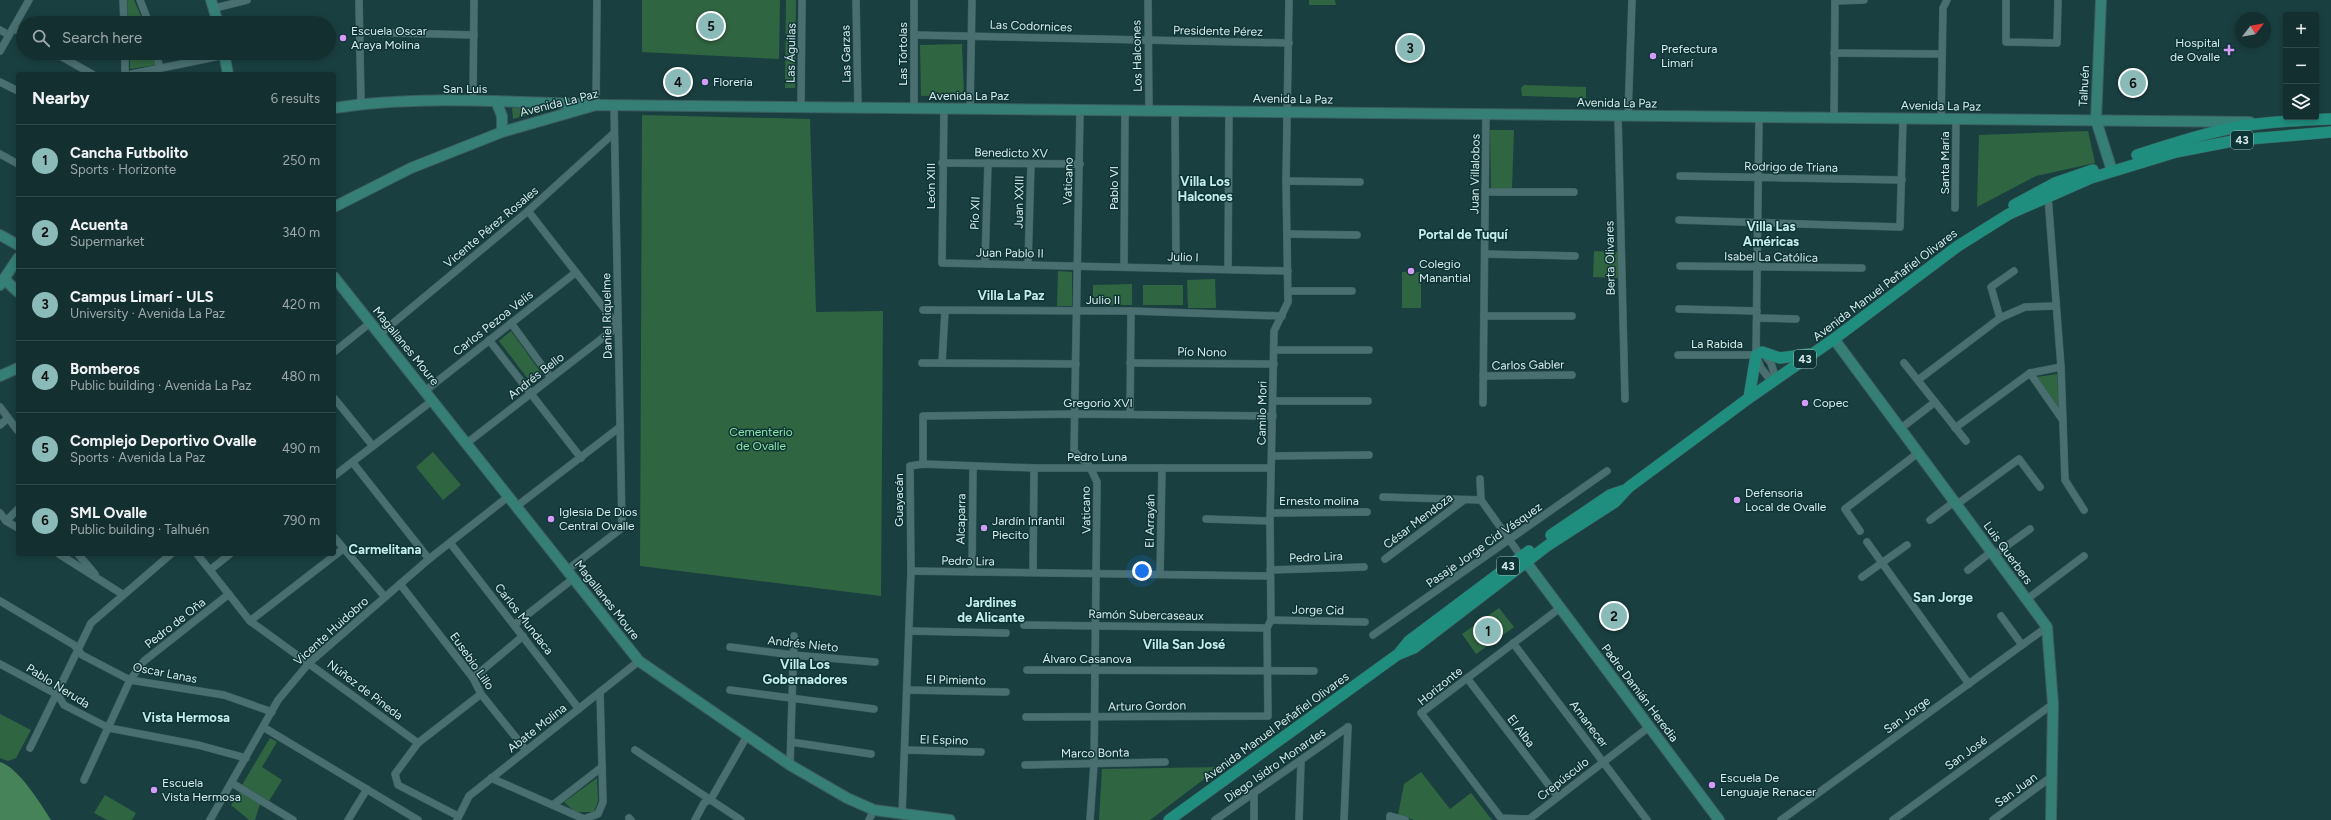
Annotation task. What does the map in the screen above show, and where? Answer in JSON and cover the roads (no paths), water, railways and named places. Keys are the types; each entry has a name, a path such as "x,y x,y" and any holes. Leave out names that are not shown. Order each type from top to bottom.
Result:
{"main road":[{"name":"Avenida Manuel Peñafiel Olivares","path":"1169,820 1397,655 1414,648 1523,559 1615,502 1627,489 1774,380 1834,339 2012,206 2042,189 2111,168 2205,134 2272,122 2331,119"},
{"name":"Avenida Manuel Peñafiel Olivares","path":"1983,229 2048,196 2111,168 2205,146 2271,136 2331,132"},
{"path":"1750,398 1758,351 1785,358 1815,352"}],"street":[{"path":"20,16 29,0"},
{"path":"123,0 124,16"},
{"path":"140,0 146,16"},
{"path":"216,16 213,4 247,0"},
{"path":"359,0 361,104"},
{"path":"473,101 474,0"},
{"path":"596,105 597,0"},
{"name":"Las Águilas","path":"801,107 802,0"},
{"name":"Las Garzas","path":"856,0 858,108"},
{"name":"Las Tórtolas","path":"914,0 914,108"},
{"path":"970,109 972,0"},
{"name":"Los Halcones","path":"1148,0 1147,40 1149,111"},
{"name":"Camilo Mori","path":"1268,716 1267,628 1271,620 1270,521 1274,331 1288,302 1286,181 1289,0"},
{"path":"1628,116 1632,0"},
{"path":"1834,118 1835,0 1864,0"},
{"path":"1941,119 1943,8 1947,0"},
{"path":"2006,0 2006,42 2057,43 2058,0"},
{"name":"Talhuén","path":"2101,0 2096,120 2111,168"},
{"path":"0,51 16,23"},
{"path":"0,30 9,35"},
{"path":"359,32 474,35"},
{"name":"Las Codornices","path":"915,35 971,35 1147,40"},
{"name":"Presidente Pérez","path":"1147,40 1289,43"},
{"path":"1834,53 1942,54"},
{"path":"67,60 88,72"},
{"path":"125,60 125,72"},
{"path":"158,60 160,68"},
{"path":"141,72 197,60"},
{"path":"225,60 228,72"},
{"path":"0,82 16,91"},
{"name":"San Luis","path":"336,108 361,104 473,101 596,105"},
{"path":"496,102 502,116 502,132"},
{"name":"Avenida La Paz","path":"336,206 411,168 502,132 596,105 614,104 1125,111 2272,122"},
{"name":"Daniel Riquelme","path":"570,574 622,528 614,104"},
{"name":"León XIII","path":"942,263 942,163 944,109"},
{"name":"Vaticano","path":"1080,110 1076,414 1074,451 1090,467 1097,482 1097,625 1094,764 1090,820"},
{"name":"Pablo VI","path":"1124,266 1125,111"},
{"path":"1175,111 1176,268"},
{"path":"1228,269 1229,112"},
{"name":"Juan Villalobos","path":"1483,403 1486,114"},
{"name":"Berta Olivares","path":"1618,116 1625,399"},
{"path":"1759,117 1757,268 1758,351 1760,368 1774,380"},
{"path":"1679,220 1900,226 1903,118"},
{"name":"Santa María","path":"1956,119 1956,208"},
{"name":"Vicente Pérez Rosales","path":"380,334 528,211 614,133"},
{"path":"0,154 16,163"},
{"name":"Benedicto XV","path":"942,163 1080,164"},
{"name":"Pío XII","path":"985,263 988,163"},
{"name":"Juan XXIII","path":"1028,264 1031,164"},
{"name":"Rodrigo de Triana","path":"1680,176 1902,180"},
{"path":"1286,181 1360,182"},
{"path":"1485,192 1574,192"},
{"path":"2048,196 2055,306 2061,367 2065,480 2084,510"},
{"path":"528,211 618,326"},
{"path":"1287,234 1357,234"},
{"path":"0,235 16,244"},
{"path":"1485,254 1574,256"},
{"path":"16,261 2,282 16,291"},
{"name":"Juan Pablo II","path":"942,263 1077,266"},
{"name":"Julio I","path":"1077,266 1288,271"},
{"name":"Isabel La Católica","path":"1680,266 1862,268"},
{"path":"2000,318 1991,287 2014,271"},
{"name":"Carlos Pezoa Velis","path":"425,391 575,273"},
{"name":"Magallanes Moure","path":"336,280 510,496 639,661 790,765 847,798 874,810 902,815 950,820"},
{"path":"1288,291 1352,290"},
{"path":"1918,380 2000,318 2025,307 2055,306"},
{"path":"1679,309 1796,318"},
{"name":"Julio II","path":"924,310 1131,311 1282,316"},
{"path":"942,363 945,311"},
{"path":"1130,414 1131,311"},
{"path":"1484,316 1572,316"},
{"path":"511,322 551,378"},
{"path":"336,350 370,323"},
{"name":"Andrés Bello","path":"467,443 618,326"},
{"name":"Luis Querbers","path":"1834,339 2047,627"},
{"path":"489,340 581,458"},
{"path":"1274,350 1369,350"},
{"path":"1758,351 1771,363 1774,380"},
{"name":"La Rabida","path":"1678,355 1758,351"},
{"path":"922,363 1076,364"},
{"name":"Pío Nono","path":"1130,363 1274,364"},
{"path":"1904,363 1966,441"},
{"path":"1955,428 2030,373 2061,367"},
{"path":"0,376 16,369"},
{"path":"2030,373 2062,419"},
{"name":"Carlos Gabler","path":"1484,376 1572,375"},
{"path":"336,400 373,446"},
{"path":"336,475 433,400"},
{"path":"1273,401 1368,401"},
{"path":"1900,429 1935,402"},
{"path":"0,407 16,428"},
{"name":"Gregorio XVI","path":"923,464 923,416 1130,414 1273,416"},
{"path":"0,425 8,418"},
{"path":"517,506 620,427"},
{"path":"1860,531 1844,509 1918,453"},
{"path":"1272,456 1369,455"},
{"path":"1930,520 2020,459 2040,487"},
{"path":"353,463 429,560"},
{"name":"Pedro Luna","path":"923,464 1034,468 1272,468"},
{"name":"Guayacán","path":"911,571 910,466 923,464"},
{"name":"Alcaparra","path":"972,572 973,466"},
{"path":"1033,572 1034,468"},
{"name":"El Arrayán","path":"1160,574 1162,468"},
{"name":"Pasaje Jorge Cid Vásquez","path":"1374,635 1607,471"},
{"path":"1480,479 1480,500 1523,559"},
{"name":"Vicente Huidobro","path":"210,820 278,700 309,663 400,584 510,496"},
{"path":"1383,497 1480,500"},
{"name":"César Mendoza","path":"1385,559 1464,500"},
{"path":"6,521 16,511"},
{"name":"Ernesto molina","path":"1271,513 1367,512"},
{"path":"0,513 6,521 16,527"},
{"name":"Ernesto molina","path":"1206,519 1270,521"},
{"path":"1968,570 2030,529"},
{"path":"336,540 385,597"},
{"path":"1866,542 1969,684"},
{"name":"Carlos Mundaca","path":"450,544 524,636 579,709"},
{"path":"1862,577 1907,545"},
{"path":"336,554 343,549"},
{"path":"61,556 122,594"},
{"path":"80,556 100,580"},
{"path":"30,748 58,695 91,623 122,594 169,556"},
{"name":"Núñez de Pineda","path":"199,556 250,621 418,743"},
{"path":"210,570 228,556"},
{"path":"250,621 334,556"},
{"path":"2026,600 2084,556"},
{"name":"Padre Damián Heredia","path":"1523,559 1719,820"},
{"name":"Pedro Lira","path":"911,571 1160,574 1270,573 1364,567"},
{"path":"902,815 906,750 911,571"},
{"path":"514,625 570,574"},
{"name":"Eusebio Lillo","path":"400,584 473,678 481,694 526,750"},
{"name":"Pedro de Oña","path":"84,780 130,680 144,661 229,594"},
{"name":"Oscar Lanas","path":"0,601 74,645 82,655 130,680 224,695 272,712"},
{"name":"Horizonte","path":"1529,819 1502,818 1421,713 1560,608"},
{"path":"2001,616 2022,645"},
{"name":"Jorge Cid","path":"1271,620 1365,622"},
{"name":"Ramón Subercaseaux","path":"1024,625 1267,628"},
{"path":"2047,627 2053,704 2051,820"},
{"name":"San Jorge","path":"1781,820 2047,627"},
{"path":"909,630 1006,633"},
{"path":"473,678 524,636"},
{"path":"790,765 794,636"},
{"name":"Amanecer","path":"1513,643 1647,820"},
{"name":"Andrés Nieto","path":"730,647 793,655 874,662"},
{"name":"Abate Molina","path":"458,818 469,796 639,661"},
{"name":"Pablo Neruda","path":"0,664 58,695 64,705 109,728 198,745 246,758"},
{"name":"Álvaro Casanova","path":"1027,670 1096,669 1314,671"},
{"name":"El Alba","path":"1467,678 1558,797"},
{"path":"730,690 874,709"},
{"name":"El Pimiento","path":"907,690 1006,692"},
{"path":"491,778 584,819 598,814 603,802 600,692"},
{"path":"458,818 398,784 395,774 418,743 481,694"},
{"name":"San José","path":"1893,820 2053,704"},
{"name":"Arturo Gordon","path":"1026,717 1095,718 1268,716"},
{"path":"263,727 418,820"},
{"name":"Diego Isidro Monardes","path":"1216,820 1348,727 1344,820"},
{"name":"Crepúsculo","path":"1529,819 1649,727"},
{"path":"695,820 704,802 711,799 747,736"},
{"path":"791,742 871,754"},
{"path":"635,750 741,820"},
{"name":"El Espino","path":"906,750 981,752"},
{"path":"1299,820 1301,761"},
{"name":"Marco Bonta","path":"1025,765 1165,762"},
{"path":"553,805 602,767"},
{"name":"San Juan","path":"1993,820 2051,777"},
{"path":"232,783 293,820"},
{"path":"348,820 367,789"},
{"path":"1254,794 1254,820"},
{"path":"868,820 874,810"},
{"path":"1390,818 1405,820"}],"place":[{"name":"Complejo Deportivo Ovalle","path":"711,26"},
{"name":"Escuela Oscar Araya Molina","path":"343,38"},
{"name":"Campus Limarí - ULS","path":"1410,48"},
{"name":"Hospital de Ovalle","path":"2229,50"},
{"name":"Prefectura Limarí","path":"1653,56"},
{"name":"Bomberos","path":"678,82"},
{"name":"Floreria","path":"705,82"},
{"name":"SML Ovalle","path":"2133,83"},
{"name":"Colegio Manantial","path":"1411,271"},
{"name":"Copec","path":"1805,403"},
{"name":"Defensoria Local de Ovalle","path":"1737,500"},
{"name":"Iglesia De Dios Central Ovalle","path":"551,519"},
{"name":"Jardín Infantil Piecito","path":"984,528"},
{"name":"Acuenta","path":"1614,616"},
{"name":"Cancha Futbolito","path":"1488,631"},
{"name":"Escuela De Lenguaje Renacer","path":"1712,785"},
{"name":"Escuela Vista Hermosa","path":"154,790"}],"district":[{"name":"Villa Los Halcones","path":"1205,188"},
{"name":"Portal de Tuquí","path":"1463,234"},
{"name":"Villa Las Américas","path":"1771,234"},
{"name":"Villa La Paz","path":"1011,295"},
{"name":"Carmelitana","path":"385,549"},
{"name":"San Jorge","path":"1943,597"},
{"name":"Jardines de Alicante","path":"991,610"},
{"name":"Villa San José","path":"1184,644"},
{"name":"Villa Los Gobernadores","path":"805,672"},
{"name":"Vista Hermosa","path":"186,717"}],"park label":[{"name":"Cementerio de Ovalle","path":"761,439"}]}
